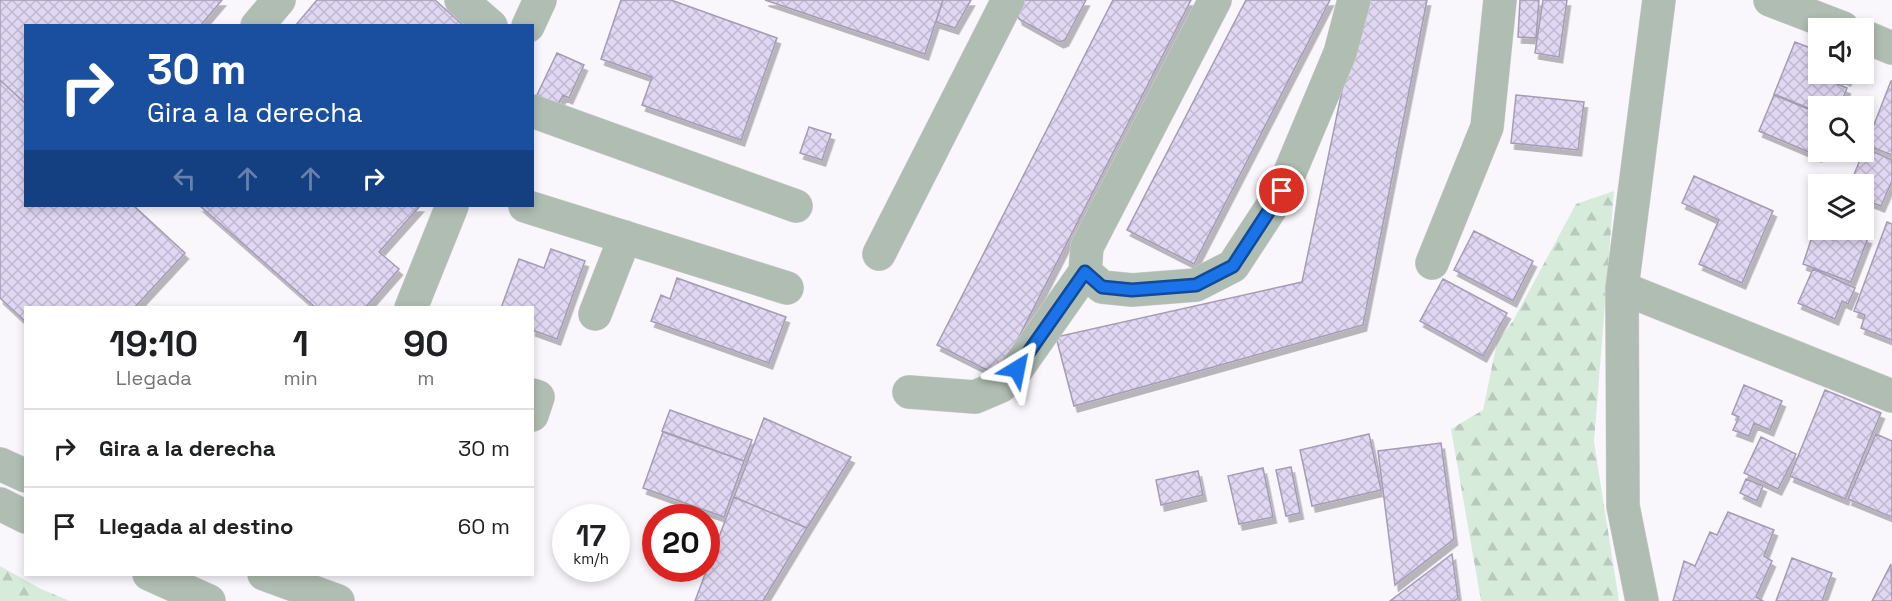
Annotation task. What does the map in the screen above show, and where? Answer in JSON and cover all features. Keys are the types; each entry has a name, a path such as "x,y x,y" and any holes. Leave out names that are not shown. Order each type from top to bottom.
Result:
{"street":[{"path":"259,24 279,0"},
{"path":"461,0 489,24"},
{"path":"529,24 540,0"},
{"path":"879,255 1008,0"},
{"path":"909,392 975,397 1001,386 1017,369 1085,272 1087,247 1215,0"},
{"path":"1085,272 1102,287 1132,290 1196,285 1233,266 1282,191 1340,53 1354,0"},
{"path":"1432,263 1487,127 1500,0"},
{"path":"1642,601 1623,506 1622,288 1659,0"},
{"path":"1770,0 1817,18"},
{"path":"1874,41 1892,48"},
{"path":"534,112 796,206"},
{"path":"412,306 452,207"},
{"path":"528,207 787,288"},
{"path":"595,314 625,237"},
{"path":"1622,288 1892,396"},
{"path":"534,396 538,397 534,409"},
{"path":"0,464 24,475"},
{"path":"0,504 24,516"},
{"path":"153,576 208,601"},
{"path":"285,584 338,601"}],"green space":[{"path":"1614,191 1594,442 1619,601 1481,601 1451,429 1483,410 1497,342 1513,321 1576,204"},
{"path":"0,566 41,589 70,601 0,601"}],"building":[{"path":"0,0 222,0 202,24 24,24 24,102 0,80"},
{"path":"317,0 435,0 462,24 297,24"},
{"path":"621,0 671,0 777,38 741,140 642,105 652,77 601,59"},
{"path":"765,0 943,0 925,54"},
{"path":"943,0 971,0 955,28 936,22"},
{"path":"1024,0 1086,0 1065,40 1060,42 1019,19 1017,12"},
{"path":"1113,0 1191,0 999,376 937,345"},
{"path":"1246,0 1330,0 1194,264 1127,230"},
{"path":"1361,0 1427,0 1363,325 1074,406 1056,337 1302,282"},
{"path":"1520,0 1539,0 1536,38 1518,37"},
{"path":"1543,0 1567,0 1559,57 1535,53"},
{"path":"1795,42 1808,47 1808,84 1837,84 1847,88 1844,96 1808,96 1808,108 1774,94"},
{"path":"557,53 584,65 569,98 563,95 558,105 537,95"},
{"path":"0,80 24,102 24,207 135,207 185,253 136,306 24,306 24,320 0,298"},
{"path":"1892,81 1892,155 1874,148 1874,125"},
{"path":"1516,95 1584,102 1578,150 1511,143"},
{"path":"1774,95 1808,109 1808,152 1759,131"},
{"path":"809,127 831,134 822,160 800,153"},
{"path":"1874,152 1892,160 1892,181 1881,206 1874,203 1874,174 1854,174 1859,162 1874,162"},
{"path":"1694,176 1773,211 1742,283 1699,264 1719,220 1682,203"},
{"path":"201,207 419,207 379,252 399,269 367,306 314,306"},
{"path":"1887,222 1892,224 1892,340 1861,328 1865,315 1854,311"},
{"path":"1474,231 1533,261 1513,301 1454,270"},
{"path":"1811,240 1867,240 1851,282 1803,264"},
{"path":"551,249 585,261 557,339 534,331 534,306 502,306 519,259 544,268"},
{"path":"1813,269 1855,288 1848,304 1842,301 1835,319 1798,303"},
{"path":"677,278 786,317 769,363 651,321 661,295 670,299"},
{"path":"1443,279 1507,313 1483,356 1420,321"},
{"path":"1744,385 1782,401 1770,430 1754,423 1749,436 1733,430 1739,417 1732,414"},
{"path":"1825,390 1881,413 1845,499 1790,476"},
{"path":"670,410 752,440 744,461 662,431"},
{"path":"764,418 851,457 807,528 734,497"},
{"path":"663,432 744,461 724,517 720,516 720,504 688,504 643,488"},
{"path":"1369,434 1381,490 1312,506 1300,450"},
{"path":"1876,434 1892,441 1892,517 1848,499"},
{"path":"1761,437 1796,454 1778,489 1744,473"},
{"path":"1441,443 1454,539 1395,585 1378,451"},
{"path":"1291,467 1300,513 1286,516 1276,470"},
{"path":"1263,468 1273,517 1239,524 1228,476"},
{"path":"1198,471 1203,495 1161,505 1156,480"},
{"path":"1746,479 1763,486 1757,501 1740,493"},
{"path":"734,497 807,528 763,601 695,601 702,582 720,582 720,534"},
{"path":"1728,512 1774,530 1764,556 1772,561 1756,597 1763,601 1673,601 1684,561 1695,566 1710,532 1717,535"},
{"path":"1452,554 1458,598 1454,601 1390,601"},
{"path":"1792,558 1832,573 1822,601 1776,601"},
{"path":"1891,564 1892,601 1872,601"}],"route":[{"path":"1017,369 1085,272 1102,287 1132,290 1196,285 1233,266 1282,191"}]}
